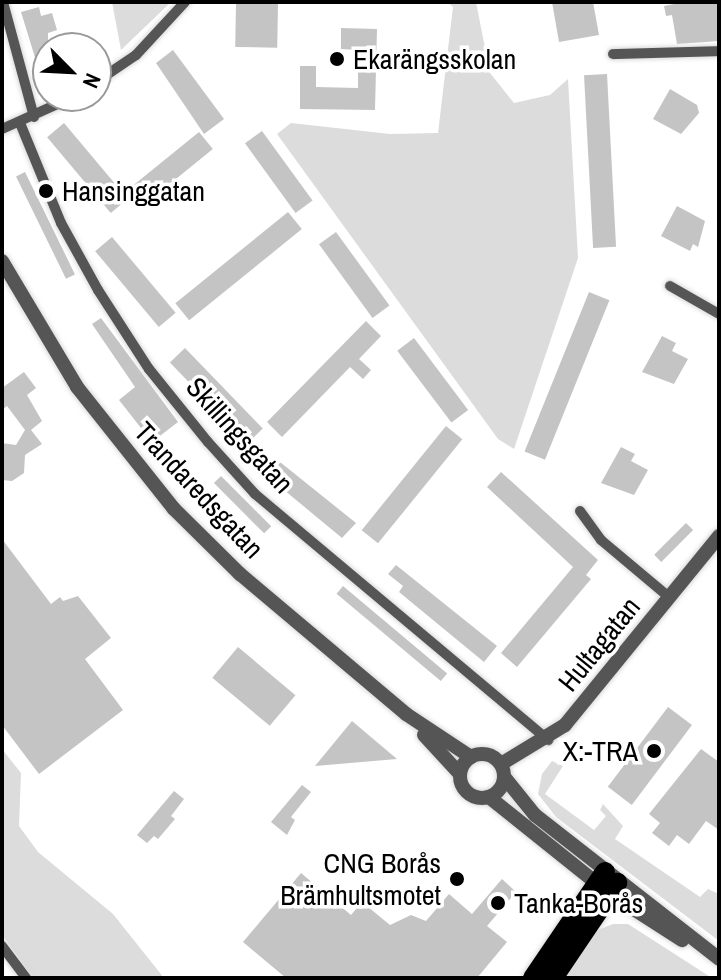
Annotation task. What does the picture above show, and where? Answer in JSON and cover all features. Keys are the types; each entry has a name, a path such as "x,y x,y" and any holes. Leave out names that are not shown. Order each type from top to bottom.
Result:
{"highway":[{"path":"533,978 607,883"},
{"path":"553,978 607,883"}],"street":[{"path":"3,2 34,117"},
{"path":"112,71 136,55 185,2"},
{"path":"613,54 719,51"},
{"path":"2,129 44,112"},
{"name":"Skillingsgatan","path":"20,123 61,223 98,290 149,369 208,442 255,494 548,740"},
{"name":"Trandaredsgatan","path":"2,261 77,387 157,491 240,574 406,714 471,757 488,754 503,771 521,802 607,883"},
{"path":"670,286 719,314"},
{"path":"580,511 601,540 670,598"},
{"name":"Hultagatan","path":"503,771 548,740 719,536"},
{"name":"Trandaredsgatan","path":"406,714 460,774 467,792 489,797 718,959"},
{"path":"460,774 471,757"},
{"path":"489,797 503,771"},
{"path":"2,946 26,978"}],"shaded area":[{"path":"112,2 171,2 121,50"},
{"path":"447,2 476,2 490,73 514,103 550,95 568,79 578,258 514,449 498,439 277,134 291,123 390,134 438,133 453,7"},
{"path":"2,749 21,773 19,826 38,852 113,914 164,978 33,978 2,935"},
{"path":"552,761 563,766 545,794 594,830 606,816 600,810 603,804 623,826 615,839 700,897 708,889 719,894 719,941 556,817 538,794 542,774"},
{"path":"613,924 628,924 712,978 563,978 595,931"}],"building":[{"path":"552,2 593,2 599,35 559,42"},
{"path":"685,2 719,2 719,41 677,44 672,15 666,16 664,6"},
{"path":"236,3 278,4 277,48 235,47"},
{"path":"39,7 41,16 52,13 57,30 32,32 32,48 21,12"},
{"path":"341,28 377,29 375,110 300,109 300,66 316,66 316,87 358,88 358,50 341,49"},
{"path":"173,50 224,119 204,134 156,63"},
{"path":"607,74 616,247 593,248 584,75"},
{"path":"670,89 697,105 699,113 681,134 653,119"},
{"path":"64,123 128,199 111,213 47,137"},
{"path":"262,131 313,201 296,213 245,143"},
{"path":"199,132 213,149 143,206 129,189"},
{"path":"25,172 75,274 66,279 16,176"},
{"path":"677,206 705,221 698,247 693,244 690,251 661,236"},
{"path":"288,212 302,229 189,320 175,303"},
{"path":"336,232 389,306 372,318 319,244"},
{"path":"112,237 176,313 159,327 95,251"},
{"path":"589,292 609,300 545,460 525,451"},
{"path":"101,318 178,422 152,442 119,400 135,387 92,324"},
{"path":"366,321 381,336 359,359 371,370 363,379 350,367 282,437 267,422"},
{"path":"662,336 676,343 672,351 688,359 674,384 642,372"},
{"path":"414,338 468,410 451,423 397,351"},
{"path":"185,348 263,429 248,443 170,363"},
{"path":"24,372 36,388 27,395 42,421 31,430 42,444 25,455 24,473 12,481 2,480 2,443 16,445 25,430 7,406 2,410 2,388"},
{"path":"446,426 462,439 378,543 362,530"},
{"path":"621,447 635,454 631,461 648,470 634,495 601,483"},
{"path":"275,458 356,523 342,538 278,485 281,481 266,466"},
{"path":"501,472 598,560 586,575 591,579 517,667 501,653 573,567 487,487"},
{"path":"221,476 271,526 264,533 214,483"},
{"path":"686,523 693,530 661,562 654,555"},
{"path":"2,539 51,604 60,597 63,601 78,596 111,638 85,659 123,710 39,774 2,725"},
{"path":"396,565 497,646 484,662 399,592 403,586 388,574"},
{"path":"343,586 447,673 441,681 337,594"},
{"path":"238,647 295,695 270,726 212,678"},
{"name":"X:-TRA","path":"668,707 692,725 632,805 608,787"},
{"path":"352,721 397,759 315,766"},
{"path":"701,749 719,762 719,830 706,821 689,844 677,835 669,846 652,833 660,823 649,814"},
{"path":"302,785 311,792 291,817 295,820 287,835 271,822"},
{"path":"174,791 184,799 171,816 175,819 158,839 154,836 147,843 137,835"},
{"path":"301,873 351,915 362,902 390,925 411,915 426,921 449,894 472,914 502,879 516,892 487,926 507,942 477,978 286,978 243,942"}],"place":[{"name":"Ekarängsskolan","path":"337,59"},
{"name":"Hansinggatan","path":"46,191"},
{"name":"X:-TRA","path":"654,751"},
{"name":"CNG Borås Brämhultsmotet","path":"457,879"},
{"name":"Tanka-Borås","path":"498,903"}]}
